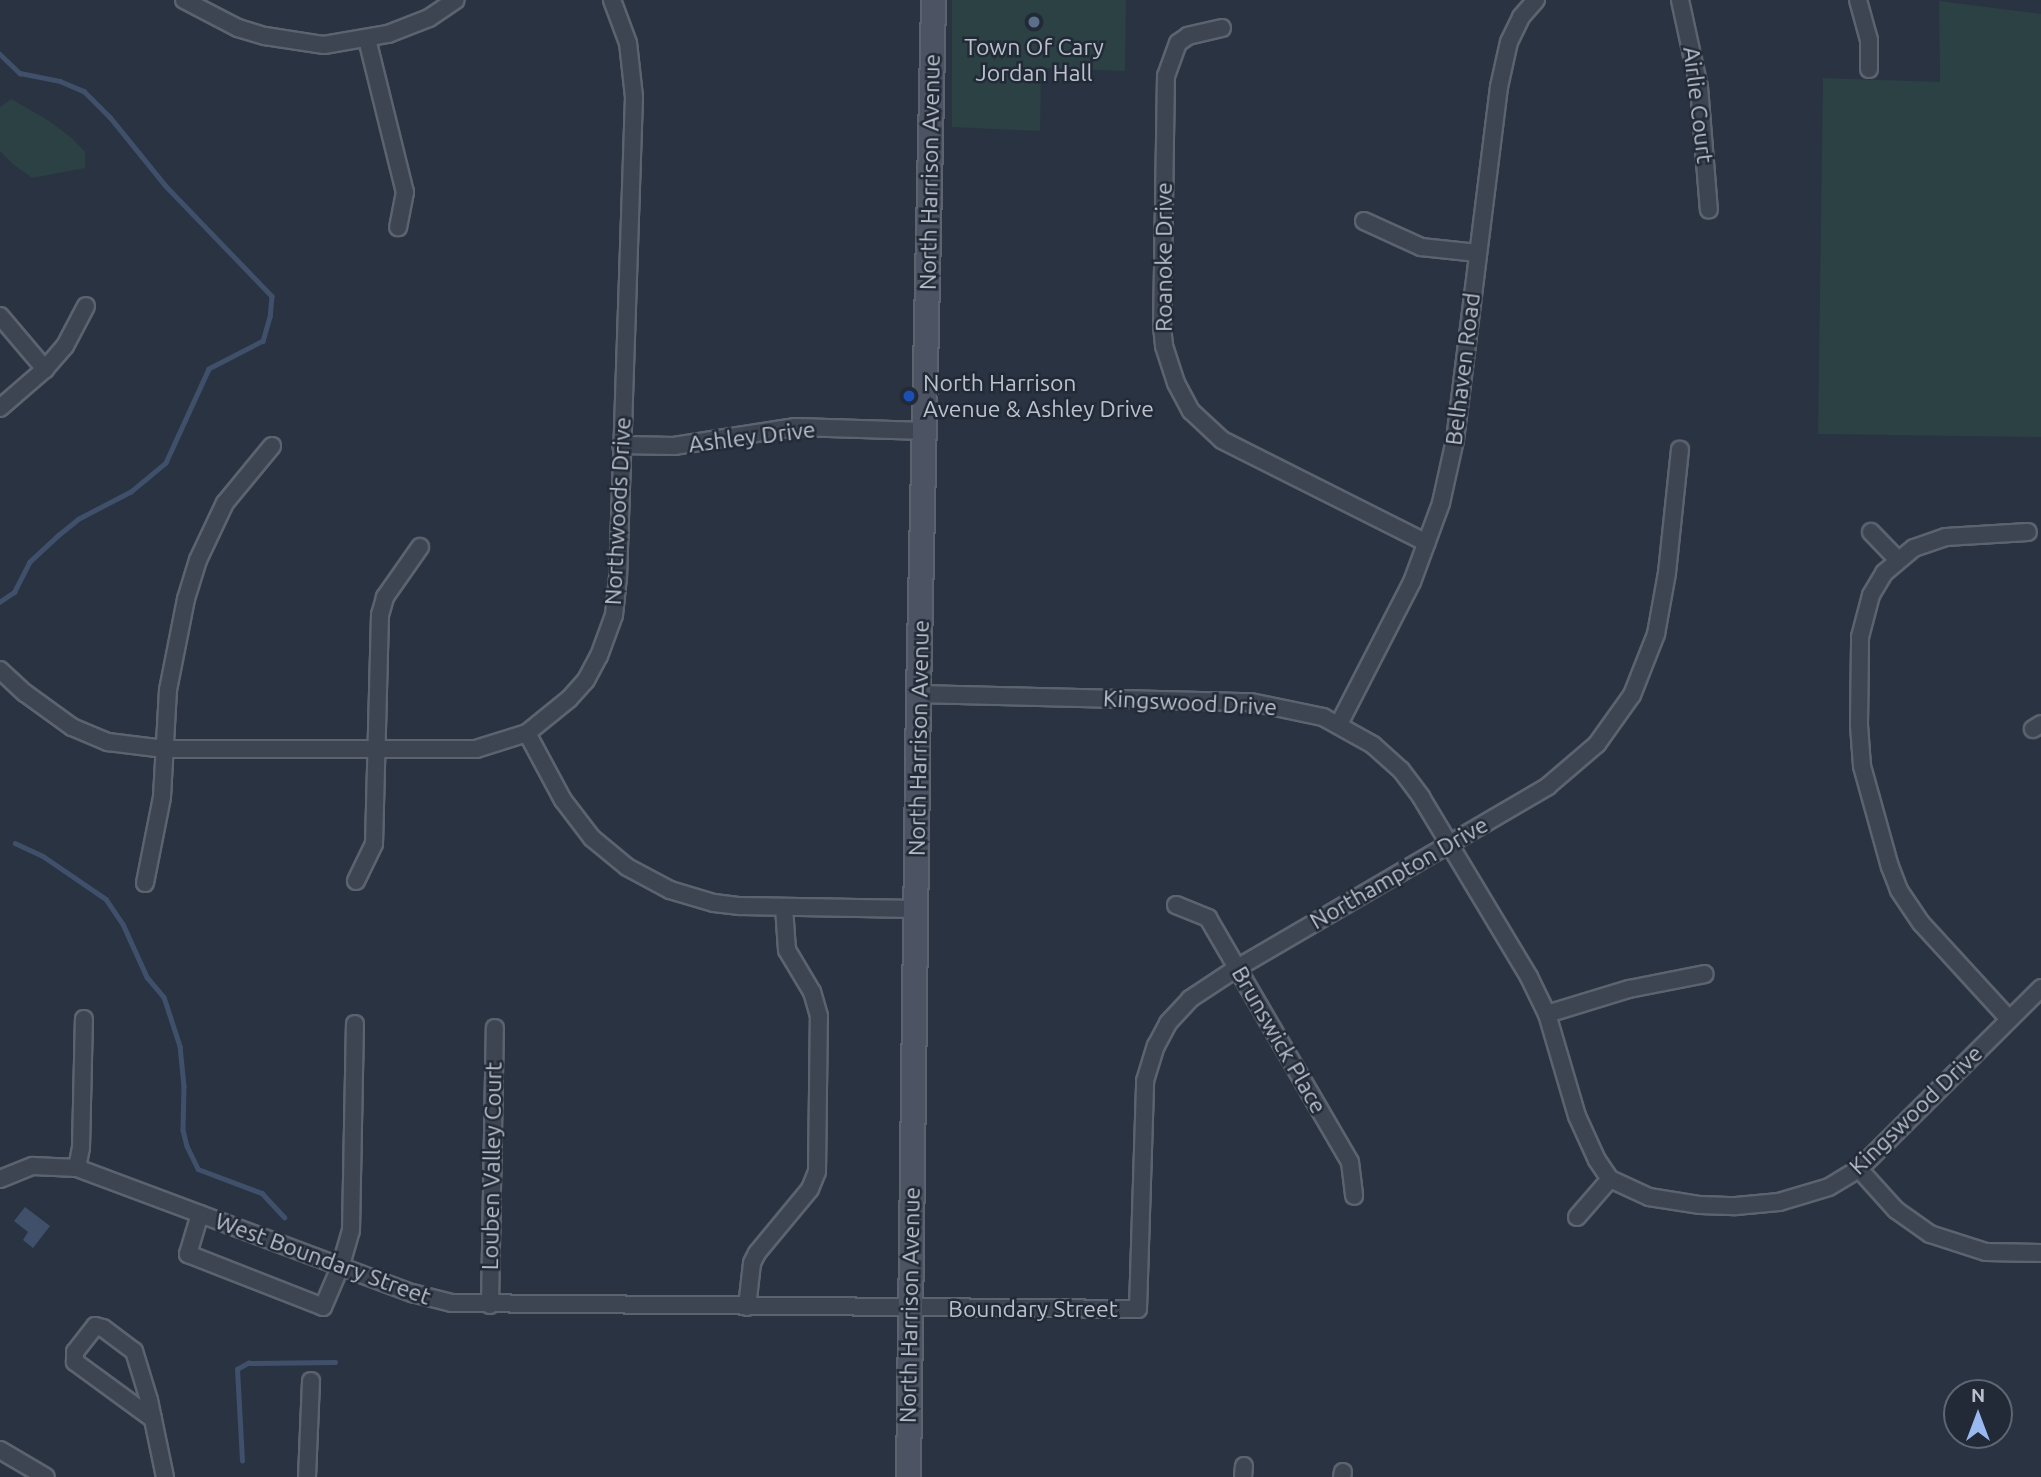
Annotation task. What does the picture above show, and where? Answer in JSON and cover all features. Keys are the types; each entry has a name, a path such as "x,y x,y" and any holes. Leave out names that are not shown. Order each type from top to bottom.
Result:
{"main road":[{"name":"North Harrison Avenue","path":"908,1477 918,694 933,0"}],"street":[{"path":"184,0 238,28 265,36 324,45 367,40 429,18 456,0"},
{"name":"Northwoods Drive","path":"0,670 56,717 80,731 128,746 165,749 476,749 527,733 569,699 586,680 609,631 618,579 634,78 628,43 612,0"},
{"name":"Belhaven Road","path":"1339,724 1394,620 1441,503 1455,440 1503,64 1515,28 1536,0"},
{"name":"Airlie Court","path":"1680,0 1699,87 1709,210"},
{"path":"1858,0 1869,40 1869,69"},
{"name":"Roanoke Drive","path":"1222,28 1188,36 1178,43 1166,76 1162,326 1164,346 1176,383 1191,411 1222,440 1427,543"},
{"path":"367,40 405,192 398,227"},
{"path":"1364,221 1420,247 1478,253"},
{"path":"0,408 45,369 65,346 86,306"},
{"path":"0,316 45,369"},
{"name":"Ashley Drive","path":"621,445 674,446 796,427 925,431"},
{"path":"145,883 162,797 176,641 198,560 225,503 271,446"},
{"name":"Northampton Drive","path":"1138,1290 1143,1109 1150,1061 1161,1035 1175,1013 1190,999 1237,968 1451,844 1567,772 1604,735 1632,695 1650,654 1661,614 1681,450"},
{"path":"1871,532 1897,559"},
{"path":"2009,1019 1938,945 1899,890 1867,791 1858,725 1862,623 1871,595 1897,559 1914,548 1946,537 2028,532"},
{"path":"356,881 374,844 380,615 385,597 420,547"},
{"name":"Kingswood Drive","path":"918,694 1251,702 1307,711 1339,724 1373,745 1401,770 1451,844 1529,977 1547,1014 1586,1140 1609,1179 1649,1197 1700,1205 1736,1206 1804,1196 1859,1169 2041,988"},
{"path":"527,733 550,778 592,838 627,867 650,881 694,898 740,906 917,909"},
{"name":"Brunswick Place","path":"1177,905 1208,918 1350,1162 1354,1196"},
{"path":"747,1307 752,1263 757,1253 810,1189 817,1171 819,1016 812,992 786,950 784,907"},
{"path":"1547,1014 1629,989 1705,974"},
{"path":"77,1168 81,1148 84,1019"},
{"path":"200,1214 188,1254 323,1307 341,1265 351,1230 355,1024"},
{"name":"Louben Valley Court","path":"490,1305 495,1028"},
{"name":"West Boundary Street","path":"0,1180 33,1166 77,1168 432,1300 490,1305 910,1309"},
{"path":"1859,1169 1896,1210 1930,1234 1986,1252 2041,1253"},
{"path":"1577,1217 1609,1179"},
{"name":"Boundary Street","path":"910,1309 1138,1309 1138,1290"},
{"path":"153,1419 75,1362 73,1354 95,1326 103,1328 134,1351 153,1419 165,1477"},
{"path":"307,1477 311,1381"},
{"path":"0,1450 45,1477"}],"green space":[{"path":"952,0 1126,0 1125,71 1041,68 1040,131 952,127"},
{"path":"1939,1 2041,14 2041,437 1818,434 1823,78 1940,82"},
{"path":"11,99 48,120 73,139 85,152 85,168 32,178 13,164 0,151 0,107"}],"water":[{"path":"25,1207 50,1226 33,1248 23,1240 28,1232 14,1221"}],"waterway":[{"path":"0,54 20,73 60,81 84,91 110,117 165,185 272,296 270,317 263,341 209,369 166,463 131,492 79,519 59,535 30,562 15,592 0,602"},
{"path":"15,843 43,856 106,899 123,924 147,977 164,997 180,1046 184,1086 183,1130 198,1169 262,1193 284,1217"},
{"path":"242,1461 237,1369 248,1363 335,1362"}],"place":[{"name":"Town Of Cary Jordan Hall","path":"1034,22"},
{"name":"North Harrison Avenue & Ashley Drive","path":"909,396"}]}
